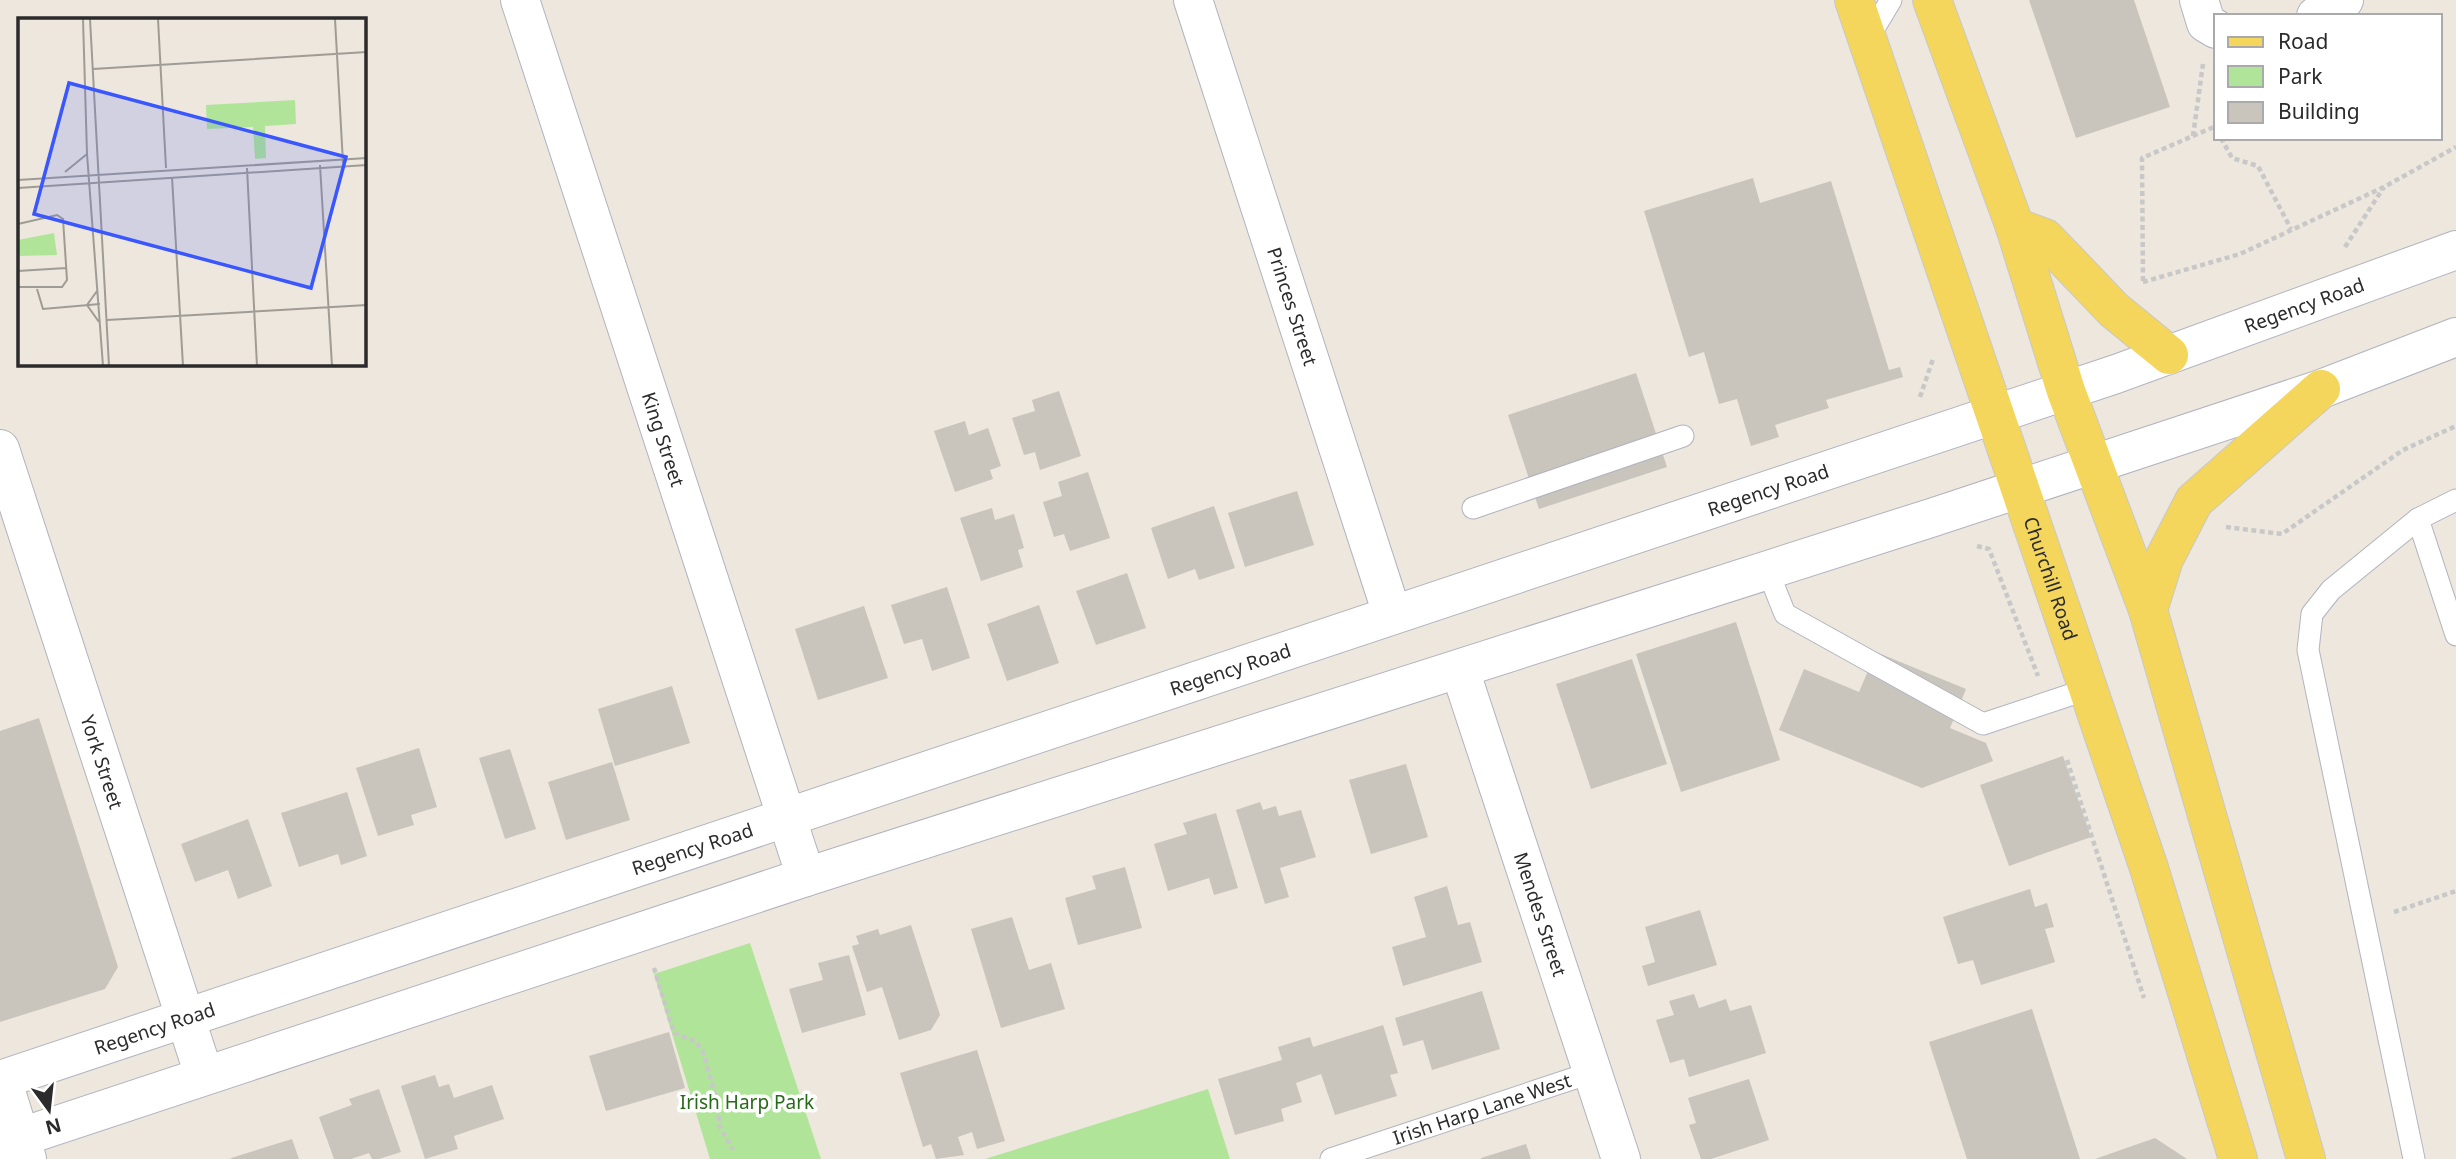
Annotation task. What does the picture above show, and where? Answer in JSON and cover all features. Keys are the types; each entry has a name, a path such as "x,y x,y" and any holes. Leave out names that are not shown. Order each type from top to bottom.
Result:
{"main road":[{"name":"King Street","path":"520,0 806,877"},
{"name":"Princes Street","path":"1192,0 1392,614"},
{"name":"Churchill Road","path":"1854,0 2149,868 2238,1159"},
{"path":"1931,0 2015,227 2066,391 2148,610 2306,1159"},
{"path":"2199,0 2210,45"},
{"path":"2320,14 2344,0"},
{"path":"2015,227 2045,238 2114,310 2169,355"},
{"name":"Regency Road","path":"1,1080 2066,391 2456,250"},
{"path":"1,1080 16,1147 204,1075 806,877 1934,517 2321,389 2456,337"},
{"path":"2148,610 2164,559 2194,501 2321,389"},
{"name":"York Street","path":"0,449 204,1075"},
{"name":"Mendes Street","path":"1460,670 1621,1159"}],"lane":[{"path":"1867,40 1891,0"},
{"path":"1473,508 1684,436"},
{"path":"2414,1159 2310,662 2312,614 2331,590 2418,519 2456,500"},
{"path":"2418,519 2456,635"},
{"path":"1767,569 1785,614 1983,724 2088,689"},
{"name":"Irish Harp Lane West","path":"1331,1159 1593,1072"}],"path":[{"path":"2193,136 2210,45"},
{"path":"2143,282 2142,159 2214,127"},
{"path":"2222,140 2232,158 2258,166 2291,229"},
{"path":"2135,285 2240,254 2384,187 2456,147"},
{"path":"2341,254 2384,187"},
{"path":"2221,526 2282,534 2403,450 2456,426"},
{"path":"1968,543 1989,549 2048,702 2145,1002"},
{"path":"2364,922 2456,891"},
{"path":"652,964 674,1033 695,1041 703,1052 718,1105 719,1125 733,1150"}],"green space":[{"name":"Irish Harp Park","path":"750,943 821,1159 710,1159 654,974"},
{"path":"1208,1089 1230,1159 985,1159"}],"building":[{"path":"2029,0 2134,0 2170,107 2076,138"},
{"path":"1753,178 1760,203 1831,181 1889,370 1900,367 1903,377 1826,400 1829,408 1775,425 1779,437 1751,446 1737,399 1719,404 1704,352 1689,357 1644,211"},
{"path":"1636,373 1667,467 1539,509 1508,415"},
{"path":"1059,391 1081,456 1040,470 1035,452 1024,455 1012,418 1035,411 1032,400"},
{"path":"965,421 969,435 988,428 1001,466 990,470 993,479 955,492 934,431"},
{"path":"1088,472 1110,538 1070,551 1064,534 1054,537 1043,502 1062,496 1058,482"},
{"path":"1297,491 1314,545 1245,567 1228,513"},
{"path":"1214,506 1235,568 1199,580 1195,569 1168,579 1151,528"},
{"path":"992,508 995,520 1014,514 1024,548 1018,550 1023,567 981,581 960,518"},
{"path":"1127,573 1146,628 1096,645 1076,591"},
{"path":"947,587 970,658 932,671 922,639 904,644 891,605"},
{"path":"1039,605 1059,663 1007,681 987,624"},
{"path":"864,606 888,678 818,700 795,629"},
{"path":"1736,622 1780,760 1681,792 1636,654"},
{"path":"1876,652 1966,689 1950,728 1986,743 1993,761 1922,788 1779,730 1804,669 1859,692"},
{"path":"1632,659 1667,764 1591,789 1556,684"},
{"path":"672,686 690,743 615,766 598,709"},
{"path":"39,718 118,967 105,989 0,1022 0,731"},
{"path":"419,748 437,807 411,815 414,825 378,836 356,768"},
{"path":"510,749 536,829 505,839 479,758"},
{"path":"2063,756 2091,837 2009,866 1980,785"},
{"path":"612,762 630,820 566,840 548,782"},
{"path":"1406,764 1428,837 1371,854 1349,780"},
{"path":"347,792 367,856 341,865 338,854 299,867 281,813"},
{"path":"1260,802 1263,810 1276,806 1279,816 1301,810 1316,857 1280,868 1289,897 1265,904 1236,810"},
{"path":"1216,813 1238,888 1214,895 1209,878 1168,891 1154,844 1187,834 1183,823"},
{"path":"248,819 272,886 238,899 228,870 195,882 181,844"},
{"path":"1125,867 1142,928 1078,945 1065,898 1096,889 1092,876"},
{"path":"1447,886 1458,925 1470,922 1482,962 1403,986 1392,947 1426,937 1414,897"},
{"path":"2030,889 2035,907 2047,903 2054,927 2045,929 2055,962 1981,985 1973,960 1958,964 1943,917"},
{"path":"1700,910 1717,965 1648,986 1642,966 1655,962 1645,927"},
{"path":"1012,917 1029,970 1051,963 1065,1009 1001,1028 971,929"},
{"path":"911,925 940,1015 931,1030 899,1040 882,987 867,992 852,946 859,944 856,936 878,929 880,935"},
{"path":"849,955 866,1015 802,1033 789,989 823,980 818,963"},
{"path":"1482,991 1500,1049 1432,1070 1423,1040 1403,1046 1395,1018"},
{"path":"1694,994 1699,1008 1726,999 1730,1011 1751,1005 1766,1053 1689,1077 1684,1059 1670,1063 1656,1020 1674,1015 1669,1001"},
{"path":"2032,1009 2080,1159 1967,1159 1929,1042"},
{"path":"1383,1025 1398,1073 1390,1075 1397,1096 1335,1115 1321,1074 1296,1083 1302,1102 1281,1109 1284,1121 1235,1135 1218,1079 1282,1060 1278,1047 1310,1037 1313,1047"},
{"path":"669,1032 685,1088 606,1111 589,1056"},
{"path":"977,1050 1005,1141 977,1149 972,1132 958,1137 964,1155 936,1159 931,1144 923,1147 900,1073"},
{"path":"435,1075 439,1087 449,1084 454,1098 492,1085 504,1119 454,1136 458,1149 425,1159 401,1086"},
{"path":"1749,1079 1769,1140 1711,1159 1701,1159 1689,1125 1696,1123 1688,1098"},
{"path":"379,1089 401,1152 379,1159 372,1159 369,1153 351,1159 334,1159 319,1117 352,1105 349,1099"},
{"path":"2155,1138 2187,1159 2095,1159"},
{"path":"292,1139 299,1159 231,1159 231,1158"},
{"path":"1526,1144 1531,1159 1481,1159 1481,1158"}]}
